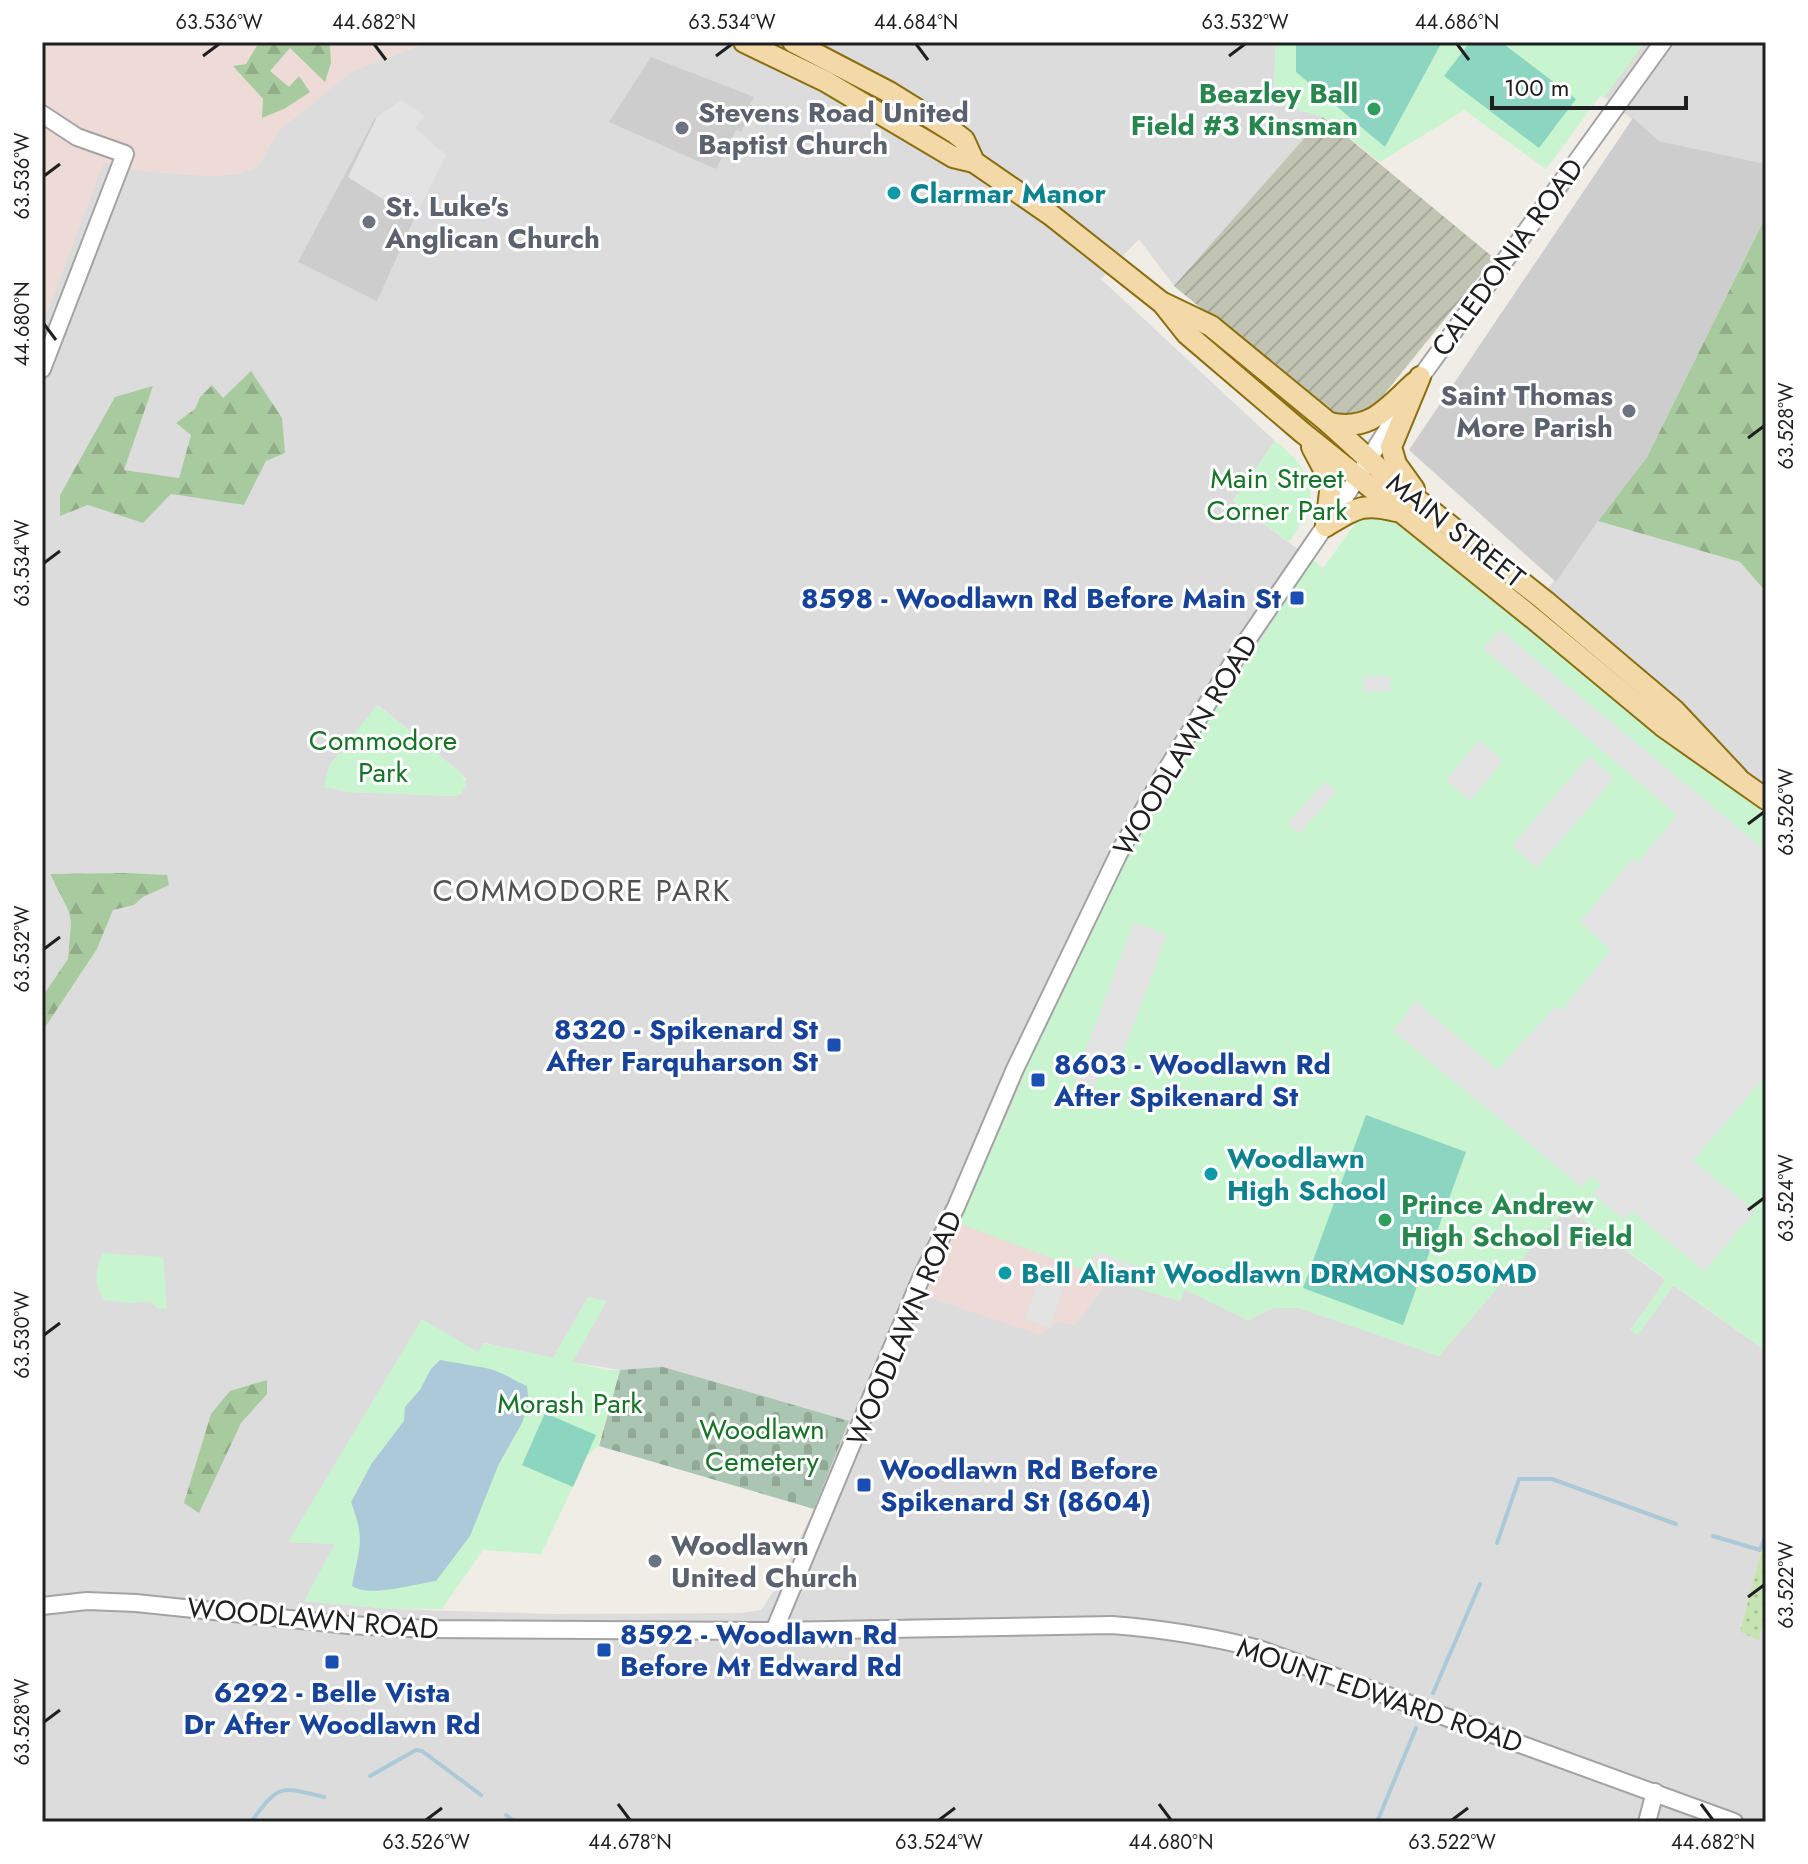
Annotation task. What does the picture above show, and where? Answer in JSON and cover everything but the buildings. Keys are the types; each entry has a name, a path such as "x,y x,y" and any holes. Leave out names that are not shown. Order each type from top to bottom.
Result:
{"main road":[{"name":"MAIN STREET","path":"744,42 825,81 953,157 974,162 1051,215 1161,302 1187,334 1303,433 1431,512 1545,601 1675,711 1737,777"},
{"name":"MAIN STREET","path":"793,42 889,92 955,133 964,140 974,162"},
{"name":"MAIN STREET","path":"1161,302 1211,326 1329,423 1405,514 1664,727 1766,799"},
{"path":"1329,423 1351,427 1368,422 1420,377"},
{"path":"1420,377 1391,447 1396,464 1431,512"},
{"path":"1303,433 1330,480 1326,526"},
{"path":"1326,526 1357,507 1405,514"}],"street":[{"name":"CALEDONIA ROAD","path":"1364,468 1420,377 1663,42"},
{"path":"42,114 77,137 125,154 42,369"},
{"name":"WOODLAWN ROAD","path":"42,1606 87,1601 136,1603 348,1625 429,1629 774,1631 921,1278 956,1207 1015,1069 1120,851 1235,658 1364,468"},
{"name":"MOUNT EDWARD ROAD","path":"774,1631 1112,1625 1156,1628 1215,1638 1259,1649 1734,1822"},
{"path":"1647,1822 1655,1792"}],"shaded area":[{"path":"42,42 259,42 246,64 234,66 263,99 262,118 284,109 299,77 289,88 270,71 290,47 325,81 331,63 330,42 429,42 352,71 279,130 257,167 236,174 210,176 140,171 104,162 42,325"},
{"path":"429,42 1276,42 1273,103 1323,117 1174,286 1139,239 1101,279 1275,441 1233,501 1311,559 1255,650 1119,846 1008,1113 925,1295 1074,1325 1110,1280 1180,1301 1185,1289 1248,1320 1273,1308 1302,1308 1439,1356 1566,1207 1666,1280 1631,1329 1638,1334 1673,1285 1766,1351 1766,1533 1740,1632 1759,1639 1766,1612 1766,1822 42,1822 42,1032 97,949 113,910 134,905 167,875 50,875 71,922 68,959 42,997 42,325 104,161 140,171 210,176 236,174 257,167 279,130 352,71","holes":["212,385 266,461 244,505 171,494 143,523 88,505 60,516 152,387 123,470 179,478 195,409 200,397","378,705 466,779 461,794 455,796 349,792 325,787 329,766","588,1297 606,1301 572,1362 849,1421 814,1509 780,1581 761,1610 741,1613 553,1614 392,1609 305,1601 335,1544 289,1542 484,1343 553,1358"]},
{"path":"1639,42 1766,42 1766,164 1659,141 1601,94"},
{"path":"651,57 754,97 750,104 753,107 741,132 736,130 716,169 609,122"},
{"path":"401,100 425,116 415,128 446,155 414,219 348,177 377,117"},
{"path":"1323,117 1494,258 1353,433 1174,286"},
{"path":"375,118 440,161 377,301 298,262"},
{"name":"Saint Thomas More Parish","path":"1633,118 1659,141 1766,164 1766,216 1647,457 1556,582 1409,450"},
{"path":"1598,521 1740,562 1766,592 1766,801 1527,617"},
{"path":"1500,630 1766,851 1766,1075 1693,1161 1755,1211 1704,1271 1632,1211 1624,1220 1593,1194 1601,1185 1591,1176 1582,1187 1393,1031 1416,1001 1497,1070 1556,1006 1562,1010 1611,950 1580,922 1632,859 1638,863 1677,815 1483,648"},
{"path":"1390,676 1391,691 1363,692 1363,677"},
{"path":"1479,740 1503,761 1470,801 1446,780"},
{"path":"1589,756 1614,778 1537,868 1512,846"},
{"path":"1326,781 1337,791 1299,834 1287,823"},
{"path":"1134,922 1167,935 1114,1077 1101,1072 1094,1089 1074,1081"},
{"path":"958,1223 1110,1280 1074,1325 1058,1322 1040,1335 925,1296"},
{"path":"1096,1251 1152,1272 1148,1283 1092,1262"},
{"path":"1044,1263 1069,1272 1050,1328 1025,1319"}],"green space":[{"path":"259,42 330,42 331,63 325,82 290,48 270,71 289,87 299,76 310,92 284,109 262,118 263,99 233,66 246,64"},
{"path":"1276,42 1645,42 1546,169 1464,110 1380,162 1323,117 1273,103"},
{"name":"Beazley Ball Field #3 Kinsman","path":"1296,42 1442,42 1385,147 1296,72"},
{"path":"1470,42 1501,42 1576,99 1539,148 1444,76"},
{"path":"1766,216 1766,592 1740,562 1598,521 1647,457"},
{"path":"251,371 282,418 285,453 266,461 244,505 171,494 143,523 88,505 60,516 60,495 115,397 153,386 124,470 179,478 191,435 176,423 195,409 200,397 212,385 223,398"},
{"name":"Main Street Corner Park","path":"1275,441 1300,465 1310,487 1306,512 1289,542 1233,501"},
{"path":"1373,499 1610,685 1766,815 1766,1351 1674,1285 1638,1335 1631,1330 1666,1279 1567,1208 1439,1356 1298,1308 1272,1308 1248,1320 1185,1290 1180,1301 1110,1280 958,1223 1008,1113 1119,846 1255,650 1311,559 1323,568"},
{"name":"Commodore Park","path":"377,705 460,772 467,784 461,794 349,792 324,787 329,766"},
{"path":"50,874 167,875 169,885 143,897 134,905 113,910 97,949 42,1032 42,997 68,959 71,922"},
{"name":"Prince Andrew High School Field","path":"1366,1115 1466,1152 1403,1325 1303,1288"},
{"path":"103,1253 163,1257 167,1309 157,1308 150,1301 130,1303 104,1300 96,1277"},
{"name":"Morash Park","path":"588,1297 607,1301 572,1362 605,1370 620,1370 598,1446 588,1455 541,1554 483,1550 442,1609 392,1609 304,1601 335,1544 288,1542 422,1319 478,1352 483,1343 553,1358","holes":["441,1360 501,1373 527,1386 529,1404 522,1423 436,1581 378,1592 355,1569 360,1536 351,1502 404,1421 405,1407 420,1390 431,1369"]},
{"name":"Woodlawn Cemetery","path":"663,1367 849,1421 814,1509 599,1446 620,1370"},
{"path":"267,1380 267,1394 241,1423 199,1513 184,1503 211,1414 230,1391"},
{"path":"545,1413 596,1435 573,1487 522,1465"},
{"path":"1766,1533 1766,1612 1759,1640 1740,1632"}],"water":[{"path":"440,1360 497,1371 527,1386 529,1404 498,1466 470,1536 436,1581 392,1589 360,1589 352,1586 360,1536 351,1502 372,1463 404,1421 405,1407"}],"waterway":[{"path":"1497,1543 1519,1479 1552,1479 1676,1524"},
{"path":"1713,1536 1760,1550 1766,1534"},
{"path":"1433,1693 1480,1584"},
{"path":"1377,1822 1416,1728"},
{"path":"370,1776 416,1750 422,1751 481,1795"},
{"path":"251,1822 281,1791 324,1797"},
{"path":"506,1815 515,1822"}],"place":[{"name":"Beazley Ball Field #3 Kinsman","path":"1374,109"},
{"name":"Stevens Road United Baptist Church","path":"682,128"},
{"name":"Clarmar Manor","path":"894,193"},
{"name":"St. Luke's Anglican Church","path":"369,222"},
{"name":"Saint Thomas More Parish","path":"1629,411"},
{"name":"8598 - Woodlawn Rd Before Main St","path":"1297,598"},
{"name":"8320 - Spikenard St After Farquharson St","path":"834,1045"},
{"name":"8603 - Woodlawn Rd After Spikenard St","path":"1038,1080"},
{"name":"Woodlawn High School","path":"1211,1174"},
{"name":"Prince Andrew High School Field","path":"1385,1220"},
{"name":"Bell Aliant Woodlawn DRMONS050MD","path":"1005,1273"},
{"name":"Woodlawn Rd Before Spikenard St (8604)","path":"864,1485"},
{"name":"Woodlawn United Church","path":"655,1561"},
{"name":"8592 - Woodlawn Rd Before Mt Edward Rd","path":"604,1650"},
{"name":"6292 - Belle Vista Dr After Woodlawn Rd","path":"332,1662"}],"district":[{"name":"COMMODORE PARK","path":"582,891"}]}
